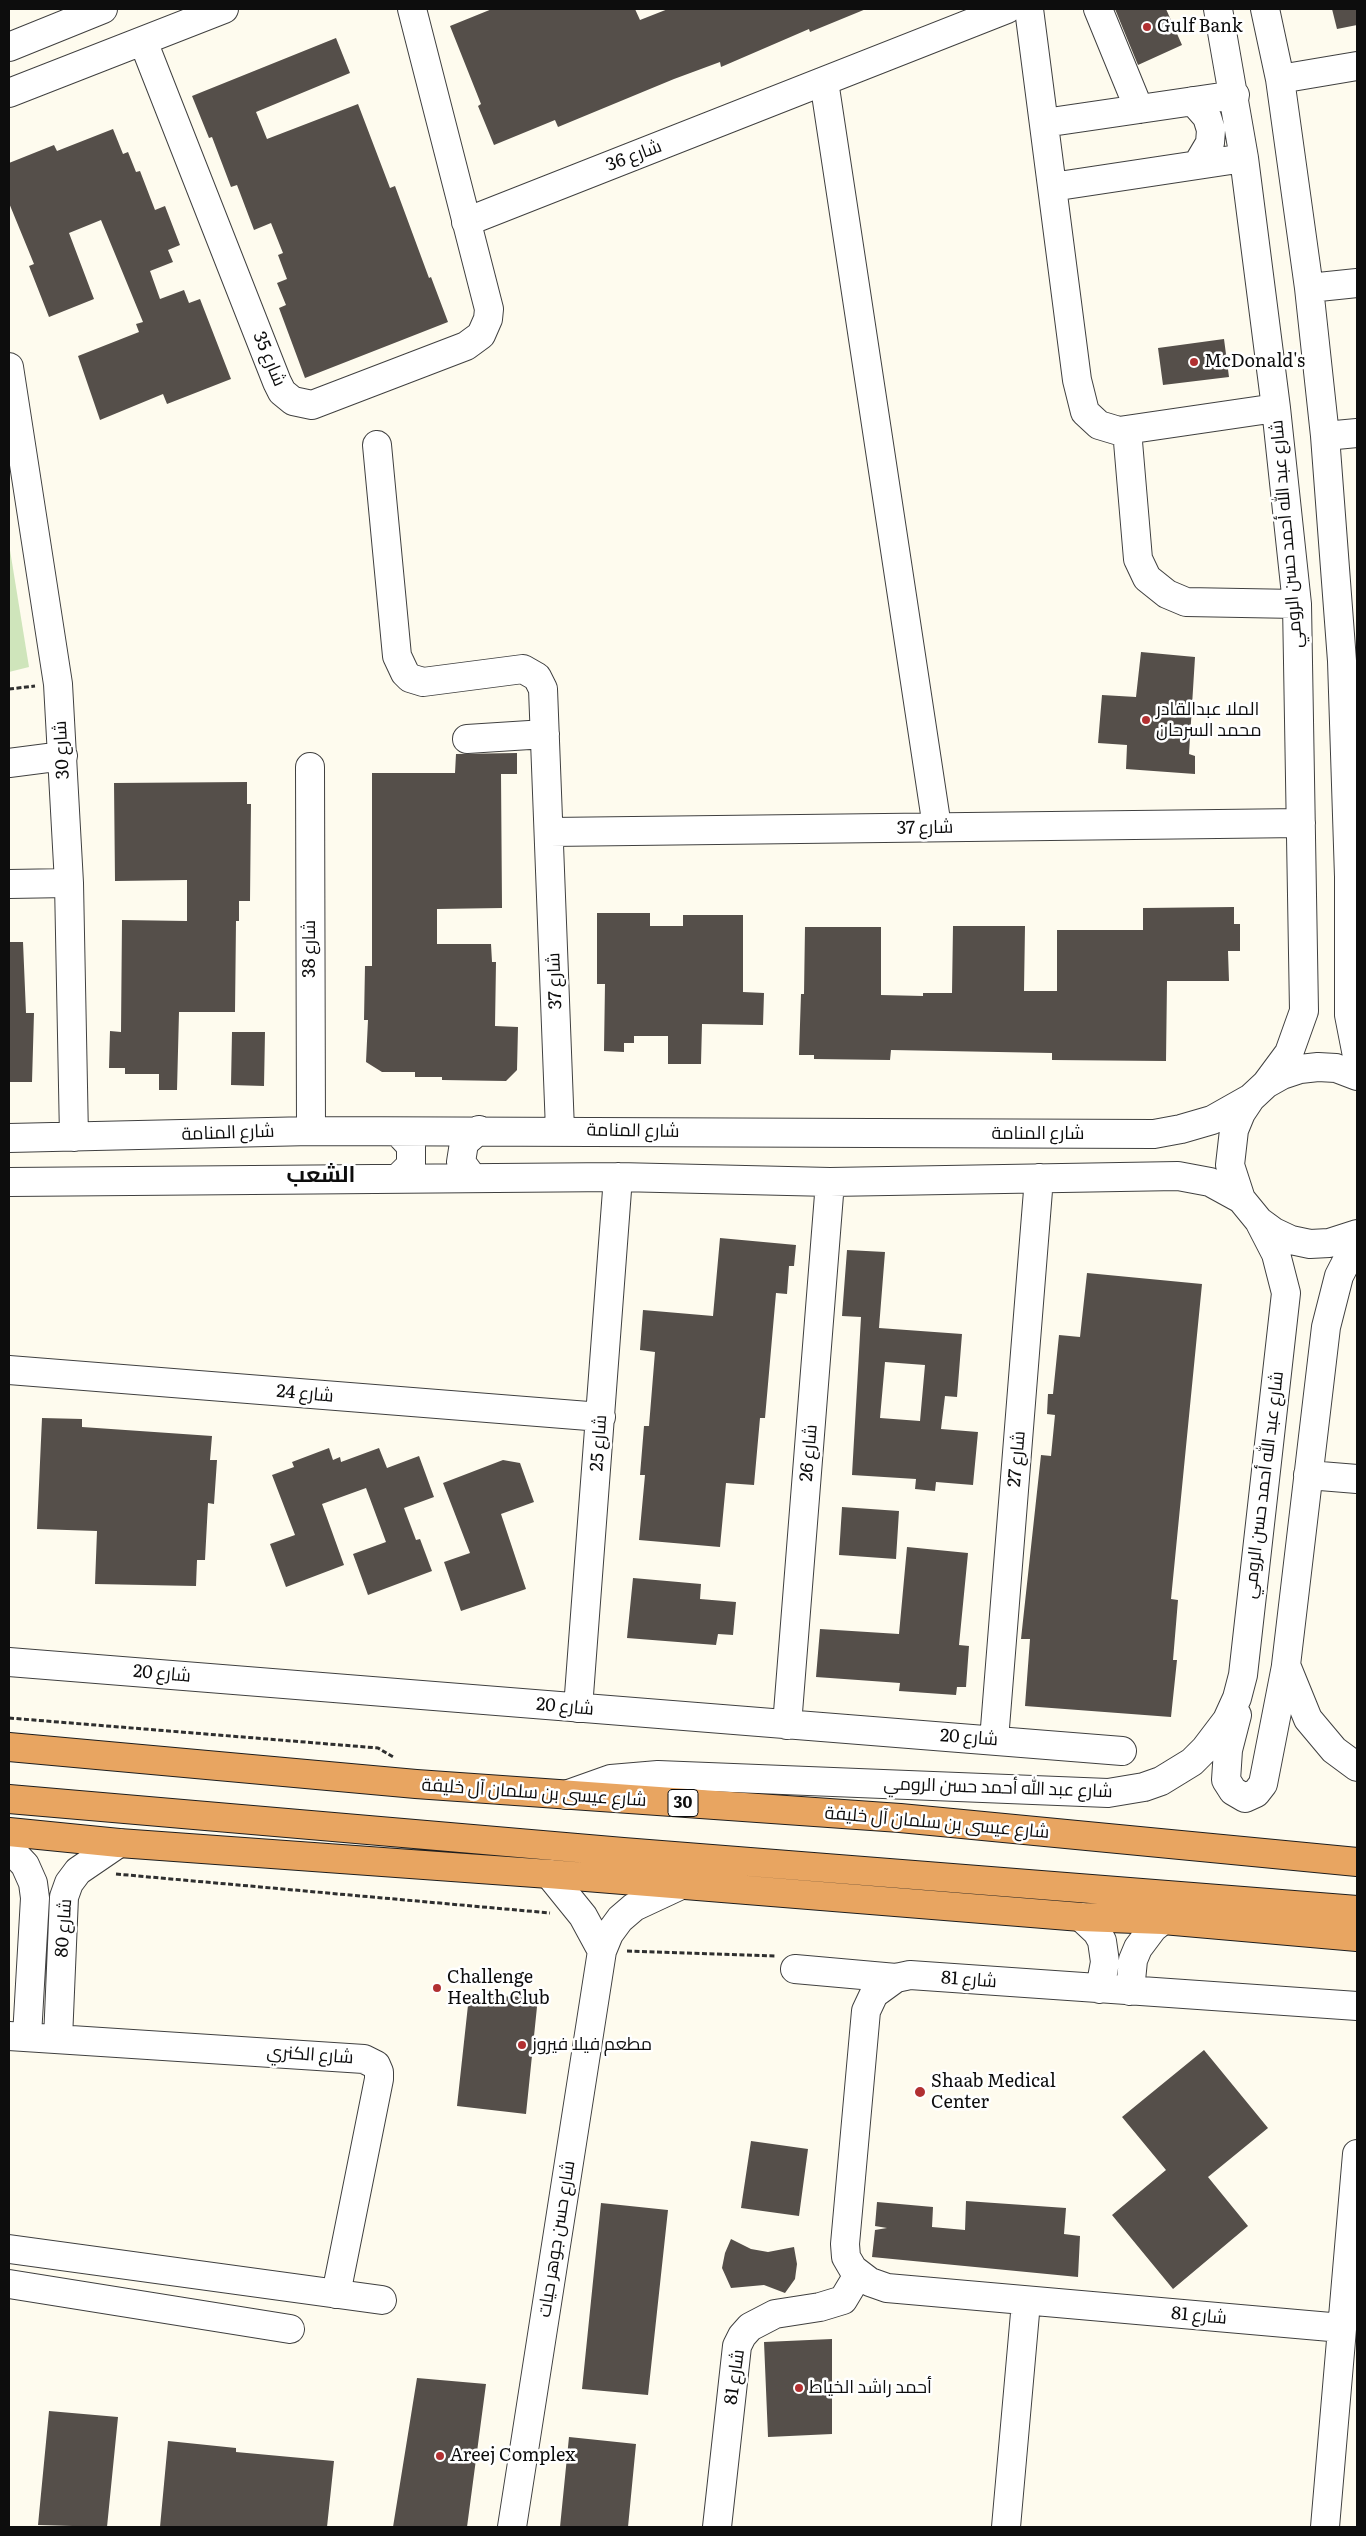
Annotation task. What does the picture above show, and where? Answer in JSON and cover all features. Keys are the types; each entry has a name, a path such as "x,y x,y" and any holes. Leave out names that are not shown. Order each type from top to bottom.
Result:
{"highway":[{"name":"شارع عيسى بن سلمان آل خليفة","path":"9,1748 416,1784 900,1818 1357,1862"},
{"path":"9,1799 643,1854 1357,1910"},
{"path":"9,1832 119,1843 550,1874 1081,1918 1163,1920 1357,1937"}],"street":[{"path":"9,46 103,9"},
{"path":"9,93 224,9"},
{"path":"412,9 466,222"},
{"name":"شارع 36","path":"466,222 1006,9"},
{"path":"1029,9 1080,402 1085,412 1099,425 1109,430 1127,430 1276,408"},
{"path":"1098,9 1139,109"},
{"name":"شارع عبد الله أحمد حسن الرومي","path":"1218,9 1235,95 1244,158 1276,408 1297,604 1305,975 1304,1011 1290,1053 1237,1121 1230,1147 1230,1165 1241,1198"},
{"path":"1265,9 1280,79 1309,288 1350,661 1353,877 1349,1015 1357,1056"},
{"name":"شارع 35","path":"143,41 277,382 282,392 292,401 306,406 321,403 477,340 487,325 490,314 466,222"},
{"path":"1280,79 1357,66"},
{"path":"824,81 937,827"},
{"path":"1044,123 1235,95"},
{"path":"1193,101 1207,117 1211,130 1207,149 1197,165"},
{"path":"1052,187 1244,158"},
{"path":"1309,288 1357,283"},
{"name":"شارع 30","path":"9,370 50,622 58,684 69,883 74,1137"},
{"path":"1127,430 1138,559 1147,578 1168,594 1186,602 1297,604"},
{"path":"1325,436 1357,433"},
{"name":"شارع 37","path":"377,445 397,656 400,665 410,678 423,682 516,669 531,672 541,682 544,689 560,1130"},
{"path":"467,739 545,734"},
{"path":"9,763 63,756"},
{"name":"شارع 38","path":"310,767 311,1131"},
{"name":"شارع 37","path":"550,832 1301,823"},
{"path":"9,884 69,883"},
{"path":"1305,975 1312,985 1325,990 1339,986 1349,976"},
{"name":"شارع المنامة","path":"9,1138 311,1131 398,1132 479,1130 1154,1134 1212,1120 1282,1075 1300,1069 1318,1066 1336,1068 1357,1076"},
{"path":"472,1178 461,1162 462,1152 464,1142 479,1130"},
{"path":"398,1132 411,1146 411,1165 398,1178"},
{"path":"1148,1176 1159,1165 1162,1158 1162,1149 1154,1134"},
{"path":"9,1182 618,1177 830,1182 1178,1176 1218,1186 1241,1198 1259,1221 1283,1236 1310,1244 1328,1243 1357,1234"},
{"name":"شارع 25","path":"578,1708 618,1177"},
{"name":"شارع 27","path":"994,1740 1039,1178"},
{"name":"شارع 26","path":"787,1725 830,1182"},
{"name":"شارع عبد الله أحمد حسن الرومي","path":"566,1795 611,1779 658,1775 1108,1793 1126,1791 1161,1781 1192,1762 1217,1735 1237,1698 1243,1675 1286,1293 1276,1254 1259,1221"},
{"path":"1237,1698 1237,1716 1228,1750 1226,1780 1233,1791 1245,1798 1256,1793 1263,1784 1286,1665 1326,1327 1339,1276 1357,1242"},
{"path":"1284,1315 1295,1305 1310,1305 1321,1313 1326,1327"},
{"name":"شارع 24","path":"9,1370 601,1418"},
{"path":"1308,1475 1357,1479"},
{"name":"شارع 20","path":"9,1662 994,1740 1122,1752"},
{"path":"1286,1665 1308,1719 1334,1750 1357,1767"},
{"name":"شارع 80","path":"58,2038 64,1897 69,1883 78,1871 119,1843"},
{"name":"شارع 80","path":"9,1848 25,1865 33,1883 35,1898 18,2036"},
{"path":"550,1874 583,1916 602,1951"},
{"name":"شارع حسن جوهر حيات","path":"512,2527 602,1951 609,1934 620,1919 634,1907 679,1886"},
{"path":"1081,1918 1097,1932 1102,1941 1105,1962 1100,1989"},
{"path":"1130,1991 1133,1960 1138,1948 1153,1928 1163,1920"},
{"name":"شارع 81","path":"795,1968 896,1978 910,1975 1357,2006"},
{"path":"858,2275 849,2264 845,2251 866,2011 874,1994 896,1978"},
{"name":"شارع الكنري","path":"18,2036 364,2059 376,2065 379,2079 336,2294"},
{"path":"1325,2527 1357,2154"},
{"path":"9,2248 382,2300"},
{"name":"شارع 81","path":"717,2527 737,2346 742,2336 750,2327 775,2314 843,2300 858,2275 887,2288 1026,2302 1342,2328"},
{"path":"9,2284 290,2329"},
{"path":"1006,2527 1026,2302"}],"path":[{"path":"9,1718 378,1748 392,1755 416,1784"},
{"path":"78,1871 583,1916"},
{"path":"602,1951 796,1956 795,1968"}],"green space":[{"path":"9,544 29,667 9,672"}],"building":[{"path":"492,9 635,9 640,20 668,9 866,9 810,32 809,29 721,67 720,62 674,79 558,127 555,120 494,145 478,106 481,104 450,26"},
{"name":"Gulf Bank","path":"1115,9 1166,9 1182,45 1138,65"},
{"path":"1332,9 1357,9 1357,25 1337,29"},
{"path":"336,38 350,73 256,112 267,139 358,104 390,188 395,186 429,278 431,277 448,322 305,378 279,308 286,305 277,283 287,279 278,255 283,253 271,223 254,230 237,185 231,187 212,137 209,138 192,96"},
{"path":"113,129 123,154 128,152 136,172 140,171 155,210 165,206 180,245 168,250 173,262 150,271 160,299 184,290 189,303 200,299 231,379 167,404 163,394 100,420 78,356 139,332 136,324 143,322 101,220 69,233 94,299 49,317 29,266 34,264 9,203 9,163 54,145 57,151"},
{"name":"McDonald's","path":"1224,339 1229,377 1163,385 1158,348"},
{"name":"الملا عبدالقادر محمد السرحان","path":"1141,652 1195,657 1189,754 1195,756 1195,774 1126,769 1127,745 1098,743 1102,695 1136,697"},
{"path":"517,753 517,774 501,774 502,908 437,909 437,944 491,944 492,962 496,962 495,1026 518,1027 517,1070 506,1081 442,1080 442,1077 415,1077 415,1072 382,1072 366,1062 368,1020 364,1020 365,966 372,966 372,773 455,773 456,754"},
{"path":"247,782 247,804 251,804 250,901 239,901 239,921 236,921 235,1012 179,1012 177,1090 159,1090 159,1074 125,1074 125,1068 109,1068 110,1031 121,1032 122,920 187,921 187,880 115,881 114,783"},
{"path":"1234,907 1234,924 1240,924 1240,951 1228,951 1229,981 1167,981 1166,1061 1052,1060 1052,1053 891,1050 890,1060 814,1059 814,1055 799,1055 801,994 804,994 805,927 881,927 881,995 923,996 923,993 952,993 953,926 1025,926 1024,991 1057,991 1057,930 1143,930 1143,908"},
{"path":"597,913 650,913 650,926 683,926 683,915 743,915 743,992 764,993 763,1025 702,1024 701,1064 668,1064 668,1036 634,1036 634,1043 624,1043 624,1052 604,1051 605,984 597,984"},
{"path":"9,942 23,942 26,1013 34,1013 32,1082 9,1082"},
{"path":"232,1032 265,1032 264,1086 231,1085"},
{"path":"720,1238 796,1245 794,1266 789,1266 787,1294 776,1293 765,1418 760,1418 754,1485 726,1483 720,1547 639,1540 645,1475 640,1475 644,1426 649,1426 655,1352 640,1350 643,1310 713,1316"},
{"path":"847,1250 885,1252 879,1328 962,1334 957,1397 945,1396 941,1429 978,1432 973,1485 936,1482 935,1491 915,1489 916,1479 852,1475 861,1317 842,1316","holes":["885,1362 925,1365 920,1421 880,1418"]},
{"path":"1087,1273 1202,1284 1171,1599 1178,1600 1173,1660 1177,1660 1171,1717 1025,1706 1030,1639 1021,1639 1041,1455 1051,1456 1055,1415 1047,1414 1048,1394 1053,1394 1059,1335 1080,1337"},
{"path":"42,1418 82,1419 82,1427 212,1436 210,1460 217,1460 214,1504 208,1503 205,1560 197,1560 196,1586 95,1584 97,1531 37,1529"},
{"path":"329,1448 333,1460 340,1457 341,1462 379,1448 387,1468 419,1456 434,1497 404,1508 416,1540 420,1539 432,1571 368,1595 353,1554 386,1542 366,1488 322,1504 344,1565 286,1587 270,1544 295,1535 272,1475 294,1467 292,1462"},
{"path":"503,1460 520,1463 534,1502 501,1514 526,1589 461,1611 444,1562 470,1553 443,1483"},
{"path":"842,1507 899,1511 896,1559 839,1555"},
{"path":"907,1547 968,1553 959,1645 969,1646 966,1687 957,1687 956,1695 899,1691 900,1683 816,1677 820,1629 899,1634"},
{"path":"633,1578 701,1584 700,1599 736,1602 733,1635 718,1634 716,1645 627,1638"},
{"path":"469,1996 538,1997 526,2114 457,2106"},
{"path":"1204,2050 1268,2128 1208,2177 1248,2226 1173,2289 1112,2215 1166,2170 1122,2117"},
{"path":"751,2141 808,2149 799,2216 741,2208"},
{"path":"966,2201 1066,2208 1064,2234 1080,2236 1078,2277 872,2257 875,2230 887,2228 875,2226 877,2202 933,2207 932,2227 965,2230"},
{"path":"601,2203 668,2210 648,2395 582,2389"},
{"path":"731,2239 751,2249 768,2252 794,2247 797,2264 795,2279 785,2293 764,2285 731,2288 722,2268 725,2253"},
{"name":"أحمد راشد الخياط","path":"832,2339 832,2434 768,2437 764,2342"},
{"name":"Areej Complex","path":"417,2378 486,2384 467,2527 393,2527"},
{"path":"49,2411 118,2417 107,2527 38,2525"},
{"path":"569,2437 636,2444 628,2527 560,2527"},
{"path":"168,2441 236,2448 236,2452 334,2461 327,2527 160,2527"}],"place":[{"name":"Gulf Bank","path":"1147,27"},
{"name":"McDonald's","path":"1194,362"},
{"name":"الملا عبدالقادر محمد السرحان","path":"1146,720"},
{"name":"Challenge Health Club","path":"437,1988"},
{"name":"مطعم فيلا فيروز","path":"522,2045"},
{"name":"Shaab Medical Center","path":"920,2092"},
{"name":"أحمد راشد الخياط","path":"799,2388"},
{"name":"Areej Complex","path":"440,2456"}],"district":[{"name":"الشعب","path":"321,1176"}]}
